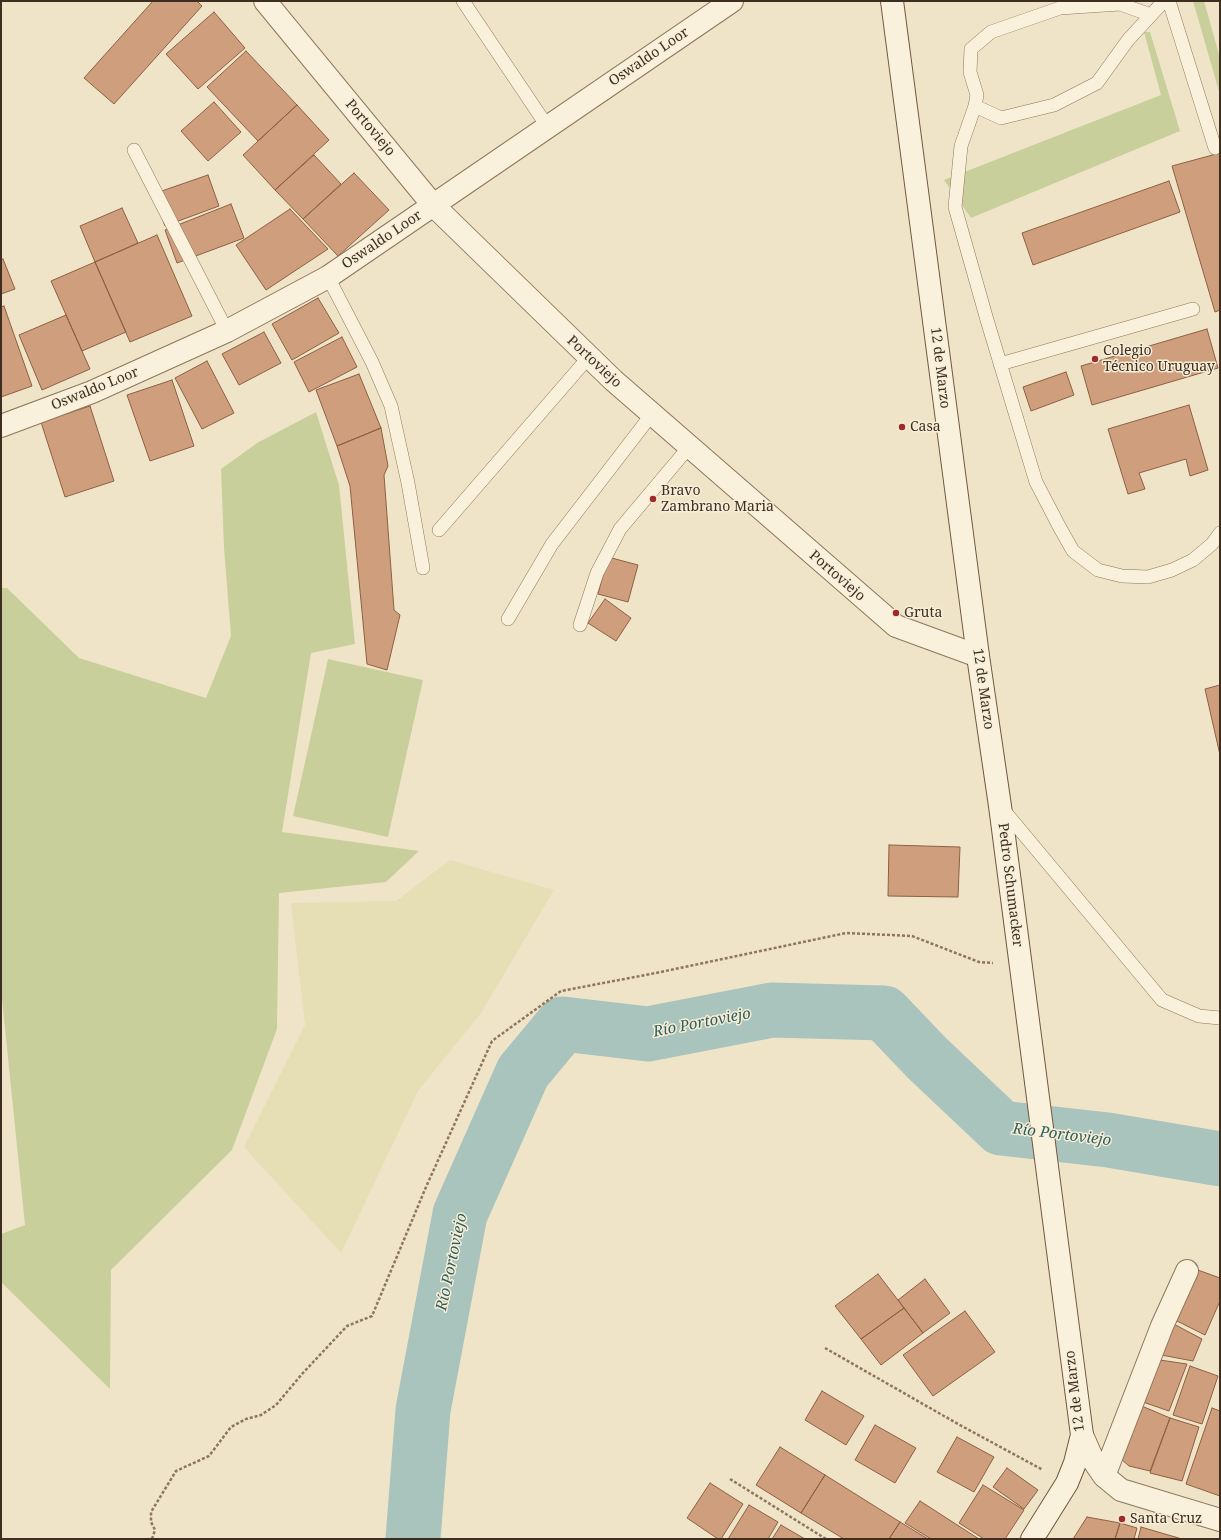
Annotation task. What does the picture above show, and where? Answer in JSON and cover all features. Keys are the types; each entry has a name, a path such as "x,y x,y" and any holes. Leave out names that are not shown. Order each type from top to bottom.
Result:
{"street":[{"name":"Portoviejo","path":"264,1 433,205 588,358 896,626 978,656"},
{"name":"Oswaldo Loor","path":"1,426 92,392 227,331 328,278 547,126 732,1"},
{"name":"12 de Marzo","path":"892,1 978,656 1000,806"},
{"name":"Pedro Schumacker","path":"1000,806 1065,1304"},
{"path":"1104,1476 1162,1326 1187,1271"},
{"name":"12 de Marzo","path":"1032,1539 1067,1483 1075,1463 1082,1435 1065,1304"},
{"path":"1082,1435 1093,1460 1104,1476 1121,1490 1220,1520"}],"lane":[{"path":"463,1 547,126"},
{"path":"975,106 1001,118 1054,106 1097,83 1128,40 1164,1"},
{"path":"1169,1 1215,148"},
{"path":"1151,15 1120,4 1060,8 991,32 971,48 970,72 977,95 975,106 961,146 955,207 1036,482 1073,551 1098,570 1122,576 1148,577 1172,570 1193,560 1212,544 1220,533"},
{"path":"134,150 227,331"},
{"path":"328,278 372,362 391,406 408,483 423,568"},
{"path":"1000,364 1193,309"},
{"path":"439,530 588,358"},
{"path":"508,619 552,544 652,414"},
{"path":"580,625 597,573 620,529 689,447"},
{"path":"1000,806 1162,1000 1199,1016 1220,1018"}],"path":[{"path":"152,1539 155,1530 151,1522 151,1512 176,1471 209,1456 232,1427 246,1419 261,1415 276,1406 302,1374 347,1326 372,1316 426,1187 492,1041 560,991 656,973 846,933 912,936 979,962 1020,964"},
{"path":"825,1348 958,1424 1067,1483"},
{"path":"730,1479 826,1539"}],"shaded area":[{"path":"450,860 554,890 481,1013 418,1091 341,1253 244,1147 305,1025 291,903 396,901"}],"green space":[{"path":"1193,1 1204,1 1220,58 1220,95"},
{"path":"1144,32 1150,32 1180,131 971,218 944,180 1161,95"},
{"path":"316,412 339,485 355,644 311,653 282,832 419,851 386,882 279,893 277,1029 232,1150 111,1270 110,1389 1,1282 1,1234 25,1225 1,989 1,588 7,588 79,658 206,698 231,636 224,548 221,469 257,443"},
{"path":"328,659 423,680 388,837 293,816"}],"building":[{"path":"153,1 197,1 202,6 114,104 84,78"},
{"path":"214,12 245,48 198,89 166,54"},
{"path":"246,51 297,105 258,141 207,87"},
{"path":"214,102 241,132 208,161 181,131"},
{"path":"297,105 329,140 275,190 243,155"},
{"path":"1220,153 1220,310 1215,312 1172,166"},
{"path":"314,155 341,184 303,219 275,190"},
{"path":"354,173 389,210 338,256 303,219"},
{"path":"208,175 219,206 165,226 153,194"},
{"path":"1169,181 1180,212 1033,265 1022,233"},
{"path":"231,204 244,238 177,263 165,230"},
{"path":"122,208 138,243 95,262 80,226"},
{"path":"290,209 328,249 266,290 236,245"},
{"path":"157,235 192,316 130,342 95,262"},
{"path":"3,259 15,289 1,294 1,260"},
{"path":"95,262 126,332 82,351 51,281"},
{"path":"318,298 339,333 292,360 272,324"},
{"path":"4,306 32,386 1,397 1,307"},
{"path":"66,315 90,369 42,390 19,335"},
{"path":"1207,329 1218,368 1092,405 1081,366"},
{"path":"264,332 281,363 239,385 222,354"},
{"path":"342,337 357,367 309,392 294,362"},
{"path":"207,361 234,413 202,429 175,378"},
{"path":"1066,372 1074,395 1031,411 1023,387"},
{"path":"359,374 381,428 337,446 316,390"},
{"path":"172,380 194,446 150,461 127,395"},
{"path":"1189,405 1208,470 1190,476 1186,459 1139,473 1145,489 1128,494 1108,429"},
{"path":"90,406 114,481 65,497 41,422"},
{"path":"381,428 388,466 384,475 394,610 400,615 387,670 367,664 350,486 337,446"},
{"path":"608,557 638,565 628,602 598,594"},
{"path":"605,599 631,618 616,641 588,623"},
{"path":"1220,685 1220,755 1205,689"},
{"path":"889,845 960,847 958,897 888,896"},
{"path":"1195,1269 1220,1278 1220,1301 1205,1335 1171,1318"},
{"path":"878,1274 904,1308 861,1339 835,1306"},
{"path":"925,1279 950,1313 923,1333 898,1300"},
{"path":"904,1308 923,1333 881,1365 861,1339"},
{"path":"965,1311 995,1352 933,1396 903,1355"},
{"path":"1168,1321 1202,1339 1193,1361 1156,1354"},
{"path":"1153,1359 1187,1364 1169,1411 1140,1401"},
{"path":"1190,1366 1218,1376 1202,1424 1173,1415"},
{"path":"822,1391 864,1416 846,1445 805,1420"},
{"path":"1137,1404 1170,1418 1150,1471 1129,1466 1121,1459"},
{"path":"1212,1408 1220,1411 1220,1496 1186,1484"},
{"path":"1170,1418 1199,1427 1182,1481 1150,1473"},
{"path":"875,1425 916,1448 895,1483 855,1460"},
{"path":"957,1437 994,1457 974,1492 937,1472"},
{"path":"780,1447 825,1475 801,1513 756,1485"},
{"path":"1007,1468 1038,1490 1024,1509 993,1487"},
{"path":"825,1475 900,1522 889,1539 844,1539 801,1513"},
{"path":"710,1483 743,1504 721,1539 718,1539 687,1518"},
{"path":"983,1485 1024,1510 1005,1539 984,1539 959,1523"},
{"path":"920,1501 979,1539 931,1539 905,1523"},
{"path":"749,1505 778,1522 768,1539 728,1539"},
{"path":"1087,1517 1120,1523 1115,1539 1073,1539"},
{"path":"900,1522 928,1539 889,1539"},
{"path":"1120,1523 1137,1528 1134,1539 1115,1539"},
{"path":"781,1525 805,1539 772,1539"},
{"path":"1141,1527 1182,1539 1138,1539"}],"waterway":[{"name":"Río Portoviejo","path":"413,1539 423,1410 460,1214 523,1072 563,1024 648,1034 772,1010 884,1013 927,1058 1001,1128 1108,1140 1220,1159"}],"place":[{"name":"Colegio Técnico Uruguay","path":"1095,359"},
{"name":"Casa","path":"902,427"},
{"name":"Bravo Zambrano Maria","path":"653,499"},
{"name":"Gruta","path":"896,613"},
{"name":"Santa Cruz","path":"1122,1519"}]}
